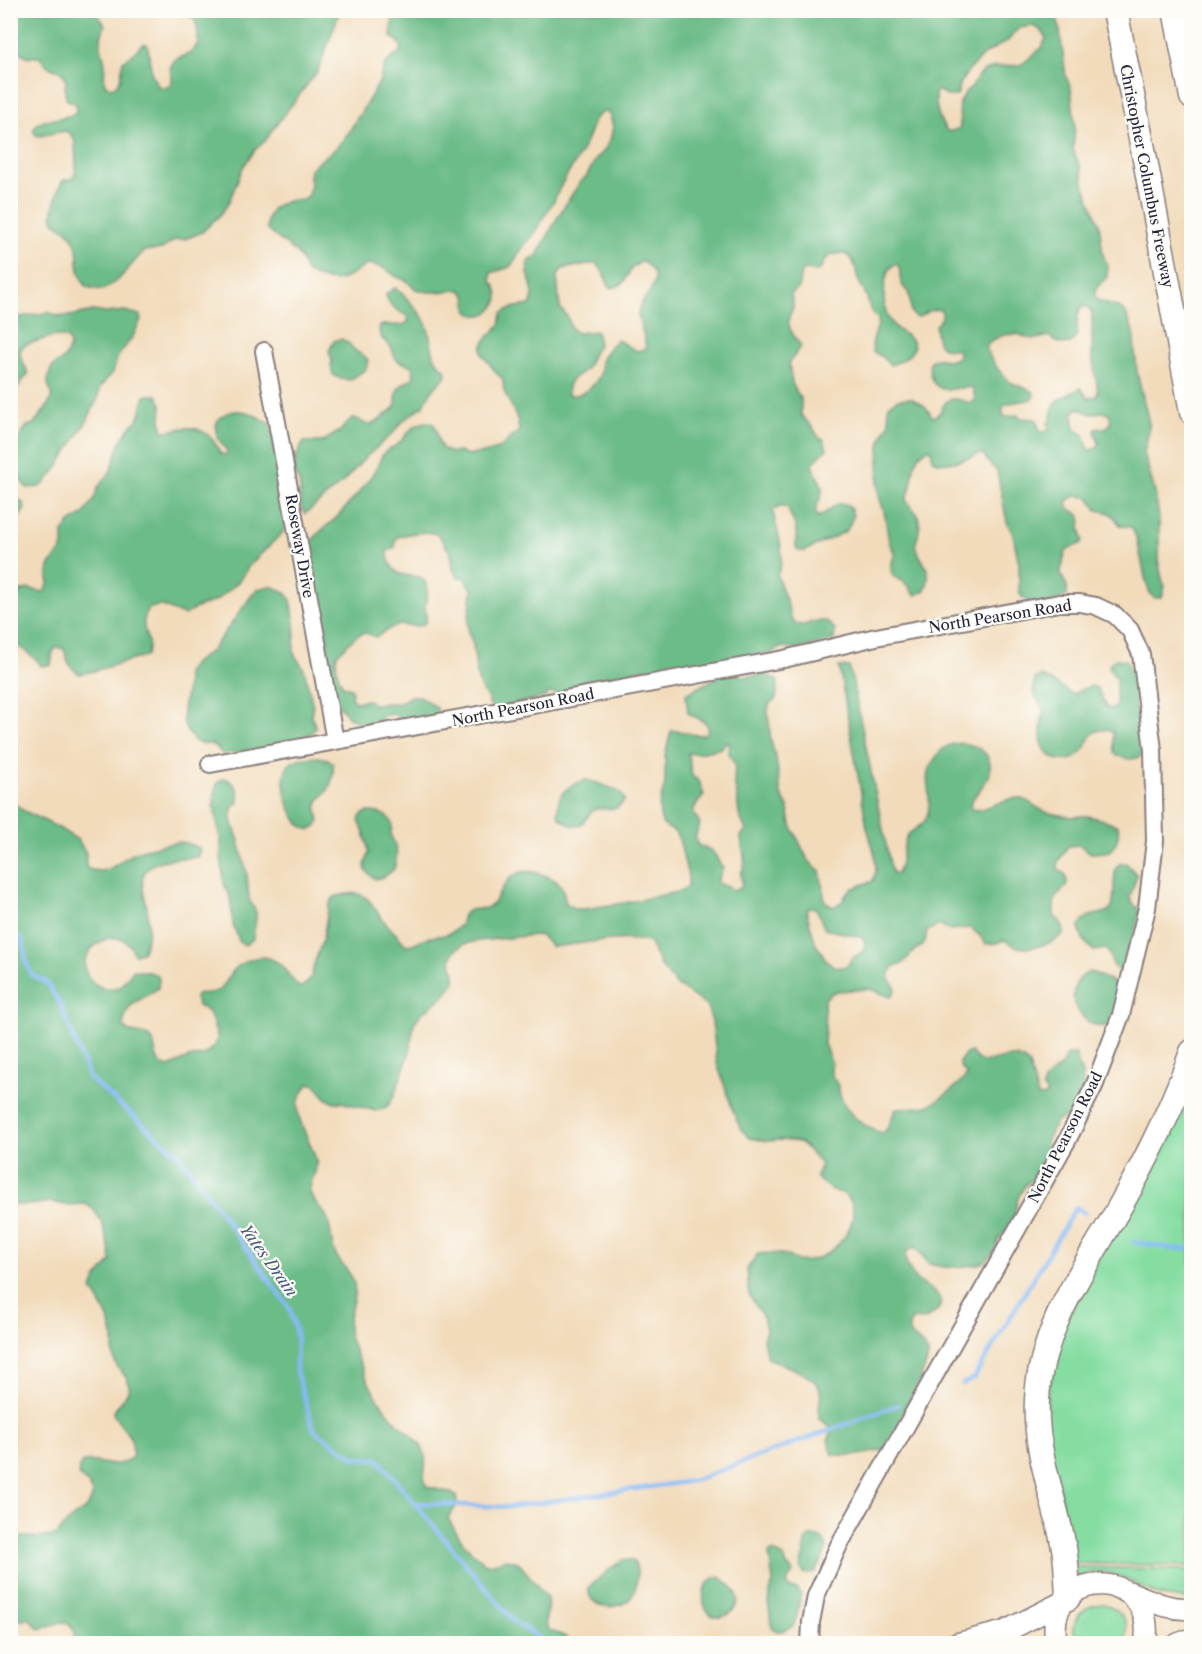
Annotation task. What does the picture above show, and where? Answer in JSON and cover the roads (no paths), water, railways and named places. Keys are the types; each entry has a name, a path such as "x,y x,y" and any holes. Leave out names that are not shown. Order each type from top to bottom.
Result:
{"highway":[{"name":"Christopher Columbus Freeway","path":"1115,10 1191,411"},
{"path":"1175,10 1191,97"},
{"path":"1066,1599 1064,1548 1038,1441 1037,1398 1045,1350 1063,1308 1142,1167 1173,1102 1191,1052"}],"main road":[{"path":"957,1644 1004,1632 1090,1585 1103,1584 1116,1587 1164,1606 1181,1610 1191,1608"},
{"path":"1116,1587 1129,1593 1139,1604 1145,1616 1147,1631 1145,1644"},
{"path":"1057,1644 1055,1629 1057,1614 1066,1599"},
{"path":"1178,1644 1191,1639"}],"street":[{"name":"Roseway Drive","path":"264,351 335,741"},
{"name":"North Pearson Road","path":"210,764 790,658 876,637 1059,603 1096,606 1115,615 1130,630 1141,654 1153,750 1155,841 1147,908 1120,1015 1095,1084 1068,1139 839,1545 816,1596 810,1644"}],"waterway":[{"path":"756,10 770,12 774,10"},
{"name":"Yates Drain","path":"10,927 23,941 26,962 32,975 47,983 61,1006 89,1078 181,1157 290,1309 297,1338 296,1371 314,1430 355,1458 378,1459 514,1622 550,1644"},
{"path":"963,1384 974,1378 1076,1207 1084,1213"},
{"path":"1134,1242 1176,1249 1192,1248"},
{"path":"414,1503 509,1507 692,1481 898,1405"}]}
